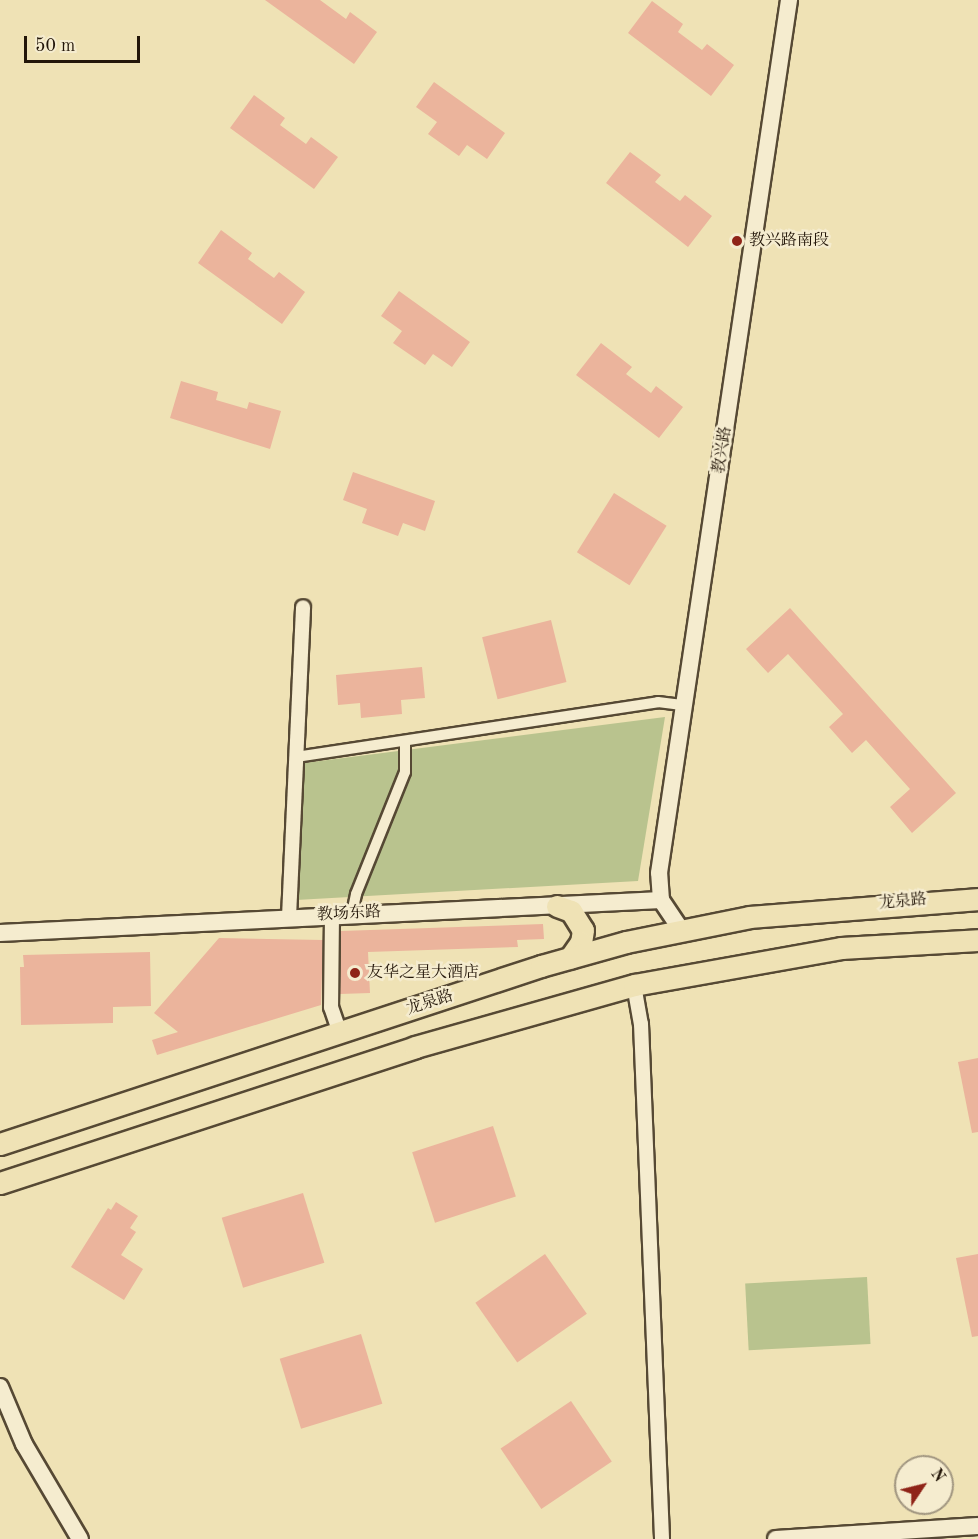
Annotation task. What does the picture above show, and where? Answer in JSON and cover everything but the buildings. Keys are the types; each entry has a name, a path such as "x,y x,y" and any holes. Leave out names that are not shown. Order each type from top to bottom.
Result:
{"main road":[{"name":"龙泉路","path":"0,1144 570,958 682,931 816,909 978,899"},
{"path":"557,906 577,916 583,930 581,942 570,958"},
{"path":"0,1183 416,1047 634,985 842,948 978,940"}],"street":[{"name":"教兴路","path":"661,900 660,873 789,0"},
{"path":"289,917 303,607"},
{"path":"296,757 658,702 684,705"},
{"path":"352,913 356,894 405,772 405,741"},
{"path":"661,900 682,931"},
{"name":"教场东路","path":"0,933 352,913 661,900"},
{"path":"332,915 331,1007 340,1033"},
{"path":"634,985 641,1024 662,1539"},
{"path":"0,1387 24,1444 80,1539"},
{"path":"776,1539 978,1526"}],"green space":[{"path":"665,717 638,881 296,900 304,763"},
{"path":"867,1277 871,1344 749,1350 745,1283"}],"place":[{"name":"教兴路南段","path":"737,241"},
{"name":"友华之星大酒店","path":"355,973"}]}
